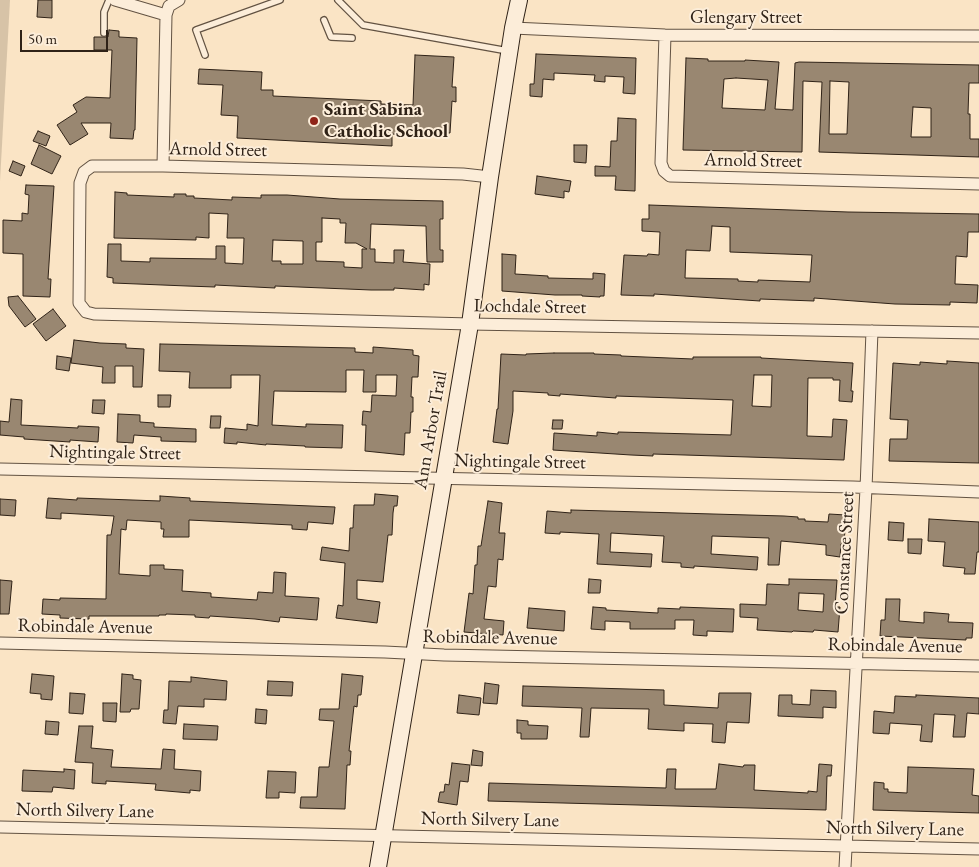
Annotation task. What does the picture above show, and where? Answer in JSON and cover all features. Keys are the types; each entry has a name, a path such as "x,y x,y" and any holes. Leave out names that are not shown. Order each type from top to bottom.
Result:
{"street":[{"path":"163,166 166,15 169,6 179,0"},
{"name":"Ann Arbor Trail","path":"378,867 442,478 470,324 509,51 519,0"},
{"path":"121,1 166,15"},
{"name":"Glengary Street","path":"513,28 665,35 979,36"},
{"name":"Arnold Street","path":"665,35 661,163 664,171 670,176 979,184"},
{"name":"Arnold Street","path":"82,308 78,298 80,184 82,176 88,168 98,165 163,166 463,174 490,177"},
{"name":"Lochdale Street","path":"82,308 86,312 94,314 470,324 979,334"},
{"name":"Constance Street","path":"845,867 866,488 872,331"},
{"name":"Nightingale Street","path":"0,468 979,492"},
{"name":"Robindale Avenue","path":"0,643 979,666"},
{"name":"North Silvery Lane","path":"0,827 979,849"}],"lane":[{"path":"104,34 104,12 109,0"},
{"path":"205,55 196,30 280,0"},
{"path":"338,0 363,25 509,51"},
{"path":"324,20 331,37 352,38"}],"shaded area":[{"path":"0,0 10,0 0,181"}],"building":[{"path":"38,0 52,0 52,18 37,17"},
{"path":"109,30 119,31 119,37 137,38 135,130 133,139 110,138 111,123 81,123 88,134 70,145 57,125 77,112 73,105 86,97 110,98 112,50 94,50 94,37 108,37"},
{"path":"536,54 636,58 635,94 623,93 624,77 605,76 605,82 594,81 595,75 554,73 554,80 543,79 542,97 530,96 530,84 534,84"},
{"path":"415,55 454,57 452,87 456,87 456,102 452,101 450,133 441,133 441,137 392,134 392,146 237,138 238,116 221,115 223,85 198,84 199,69 262,72 261,90 273,90 273,96 381,101 381,104 413,105"},
{"path":"686,58 708,59 708,61 745,60 779,62 775,109 793,110 795,63 799,62 979,65 979,83 969,83 968,114 970,114 970,139 979,139 979,157 819,152 822,82 803,81 802,152 683,150","holes":["724,79 768,80 765,110 722,108","830,81 849,82 847,134 829,134","913,107 931,108 931,137 911,137"]},
{"path":"618,118 636,119 635,191 615,190 616,176 595,176 595,166 610,167 611,141 617,141"},
{"path":"38,131 50,136 46,146 33,141"},
{"path":"39,145 61,156 52,174 31,164"},
{"path":"574,145 587,145 586,163 574,162"},
{"path":"13,161 25,166 21,176 9,171"},
{"path":"537,176 571,181 569,192 564,191 564,198 535,194"},
{"path":"26,185 54,186 48,279 51,279 50,297 23,296 23,254 3,253 3,220 22,221 22,213 28,214 29,195 25,194"},
{"path":"115,192 127,193 127,195 174,197 174,194 186,194 186,196 194,196 194,198 232,200 232,197 261,198 261,195 287,195 340,199 443,201 443,219 440,219 440,250 443,250 443,262 427,262 426,226 371,224 370,249 375,249 375,262 394,263 394,250 404,250 403,262 430,264 429,285 424,284 424,290 275,286 275,288 215,285 215,287 113,283 113,278 107,277 108,244 121,244 121,261 150,262 150,258 216,259 216,246 225,246 225,263 243,264 244,238 227,238 228,214 209,213 209,238 196,237 196,240 114,238","holes":["322,218 340,219 340,223 346,223 345,243 356,243 367,249 362,249 362,268 344,267 344,262 316,261 316,242 322,242","273,240 303,241 303,264 281,264 281,261 272,261"]},
{"path":"649,205 848,212 979,214 979,232 968,232 967,257 956,256 955,284 978,285 977,303 950,302 950,305 895,304 814,298 814,301 760,299 760,301 654,294 654,296 621,295 624,255 659,255 660,232 642,231 642,219 649,219","holes":["712,226 730,227 730,252 812,255 810,282 758,280 758,282 738,281 738,279 685,278 686,250 710,251"]},
{"path":"502,254 516,255 515,274 548,276 548,278 593,279 593,273 605,274 604,296 502,291"},
{"path":"18,296 36,319 25,327 9,306 8,297"},
{"path":"53,309 66,326 46,341 33,324"},
{"path":"74,340 126,344 126,348 144,349 142,387 133,387 133,366 115,366 115,383 102,383 103,367 71,363"},
{"path":"160,344 355,348 355,352 373,353 373,347 413,350 413,355 419,356 418,377 412,377 411,397 413,397 413,412 411,412 410,433 405,433 404,455 365,451 366,425 362,425 363,411 371,412 372,395 396,396 397,375 376,375 376,392 363,392 364,370 346,370 346,392 274,391 272,425 306,427 306,424 343,425 342,448 237,442 237,444 224,443 225,428 247,430 247,424 258,426 260,375 231,375 231,388 189,388 190,372 159,371"},
{"path":"594,353 693,359 693,357 761,357 853,363 852,402 839,401 840,380 833,380 833,378 808,378 807,436 832,437 833,419 847,420 844,460 653,454 653,456 553,450 554,433 597,436 597,432 618,434 618,432 731,435 733,400 616,396 616,398 560,394 560,396 548,395 548,393 513,391 513,411 508,444 493,442 498,409 501,354","holes":["754,375 772,375 771,407 752,406"]},
{"path":"57,356 71,358 69,371 56,369"},
{"path":"947,361 979,363 979,463 889,461 890,439 907,439 908,420 890,419 893,363 947,364"},
{"path":"158,395 171,395 170,407 158,407"},
{"path":"11,399 22,400 21,425 78,428 78,426 99,427 98,442 24,439 24,437 0,435 0,421 9,422"},
{"path":"93,400 105,400 104,414 92,413"},
{"path":"118,414 140,415 140,422 154,423 154,427 196,429 196,442 161,441 161,437 134,435 133,443 117,442"},
{"path":"211,416 221,416 220,428 210,428"},
{"path":"553,420 563,420 562,429 552,429"},
{"path":"375,494 398,496 397,506 394,506 392,535 388,535 383,582 357,580 357,599 380,602 377,623 336,618 338,605 343,606 345,563 320,560 322,547 349,551 354,505 374,505"},
{"path":"160,496 190,498 190,501 335,507 333,524 308,522 307,530 292,529 292,525 189,520 189,537 163,537 164,529 161,529 161,522 127,520 126,530 121,529 119,574 150,576 150,565 164,565 164,569 183,570 182,591 211,593 211,597 257,600 258,592 273,593 274,572 286,573 285,596 319,598 317,620 280,617 279,622 166,614 159,616 89,616 89,619 60,618 60,615 42,614 43,599 106,599 107,535 111,535 114,516 61,513 61,519 46,518 48,498 160,501"},
{"path":"0,499 16,500 15,516 0,515"},
{"path":"488,501 502,503 499,533 505,533 503,560 498,559 496,587 488,586 484,619 504,621 503,635 464,632 469,593 473,594 478,546 481,546"},
{"path":"571,510 784,516 798,517 798,519 805,519 805,521 828,522 829,514 846,515 844,544 841,544 840,557 826,555 826,545 781,541 779,565 768,565 769,538 712,536 711,554 758,557 757,570 694,566 694,568 681,567 681,563 662,562 664,536 611,533 610,552 652,554 651,567 597,564 599,534 545,533 547,511 571,513"},
{"path":"929,519 979,522 979,552 977,552 975,574 964,574 965,568 943,566 945,542 928,541"},
{"path":"889,522 904,523 903,541 888,540"},
{"path":"908,539 922,539 921,554 908,553"},
{"path":"589,579 601,580 600,593 588,593"},
{"path":"789,579 837,580 835,607 840,607 838,632 757,630 758,618 740,617 740,604 766,605 767,584 789,585","holes":["799,593 824,594 823,612 798,610"]},
{"path":"0,580 12,581 9,614 0,614"},
{"path":"886,599 900,599 899,621 924,623 924,612 949,614 948,622 973,623 972,638 966,638 966,640 880,636 881,620 885,620"},
{"path":"593,607 606,608 606,610 658,613 658,608 734,609 733,632 707,631 707,636 693,635 694,620 675,620 675,629 630,629 630,622 605,621 605,630 591,629"},
{"path":"529,608 565,611 564,631 527,628"},
{"path":"32,674 54,676 52,700 41,699 41,694 30,693"},
{"path":"122,674 133,675 133,679 141,680 139,709 131,709 130,712 120,712"},
{"path":"342,674 363,676 361,695 358,695 357,707 354,706 349,751 351,751 350,765 347,765 345,809 300,808 301,797 317,797 319,767 329,767 334,721 319,720 320,709 339,709"},
{"path":"191,677 227,681 226,700 204,699 204,707 178,706 176,724 163,723 164,710 168,710 169,681 191,682"},
{"path":"268,681 293,682 292,696 267,695"},
{"path":"485,683 499,685 497,704 483,703"},
{"path":"523,686 664,690 664,705 718,708 719,693 751,693 749,723 727,722 725,743 712,742 713,724 684,723 684,731 648,729 649,709 591,708 589,737 580,737 582,708 522,706"},
{"path":"811,690 836,691 836,708 823,707 823,718 778,716 779,695 792,695 792,704 810,705"},
{"path":"70,693 85,694 83,714 69,713"},
{"path":"459,695 481,698 479,715 457,713"},
{"path":"916,695 979,698 979,714 967,713 965,737 953,737 955,715 934,714 932,742 920,741 922,725 890,723 889,734 873,733 874,711 894,713 895,696 916,697"},
{"path":"103,703 117,703 116,722 103,721"},
{"path":"256,709 267,710 266,724 255,723"},
{"path":"517,720 528,721 528,725 548,726 547,739 521,739 521,733 517,733"},
{"path":"46,721 59,722 58,735 45,734"},
{"path":"184,724 218,726 217,740 183,739"},
{"path":"79,726 93,726 91,748 113,750 111,767 161,769 163,749 175,750 174,769 201,771 200,791 190,790 190,793 155,790 156,784 106,781 106,784 92,783 93,763 75,762"},
{"path":"473,750 483,752 482,766 471,765"},
{"path":"452,763 470,765 468,782 460,781 457,805 438,802 440,792 444,792 445,784 449,785"},
{"path":"719,764 743,767 744,765 755,765 754,790 808,793 808,791 817,792 819,764 832,765 831,776 827,776 826,810 488,801 489,783 666,788 667,769 676,769 675,789 716,789"},
{"path":"908,767 974,769 972,795 979,796 979,813 873,810 874,782 884,783 884,789 888,789 888,792 907,793"},
{"path":"64,769 75,770 74,789 53,787 52,792 22,791 23,770 64,772"},
{"path":"268,771 296,772 295,793 279,792 279,798 266,798"}],"place":[{"name":"Saint Sabina Catholic School","path":"314,121"}]}
